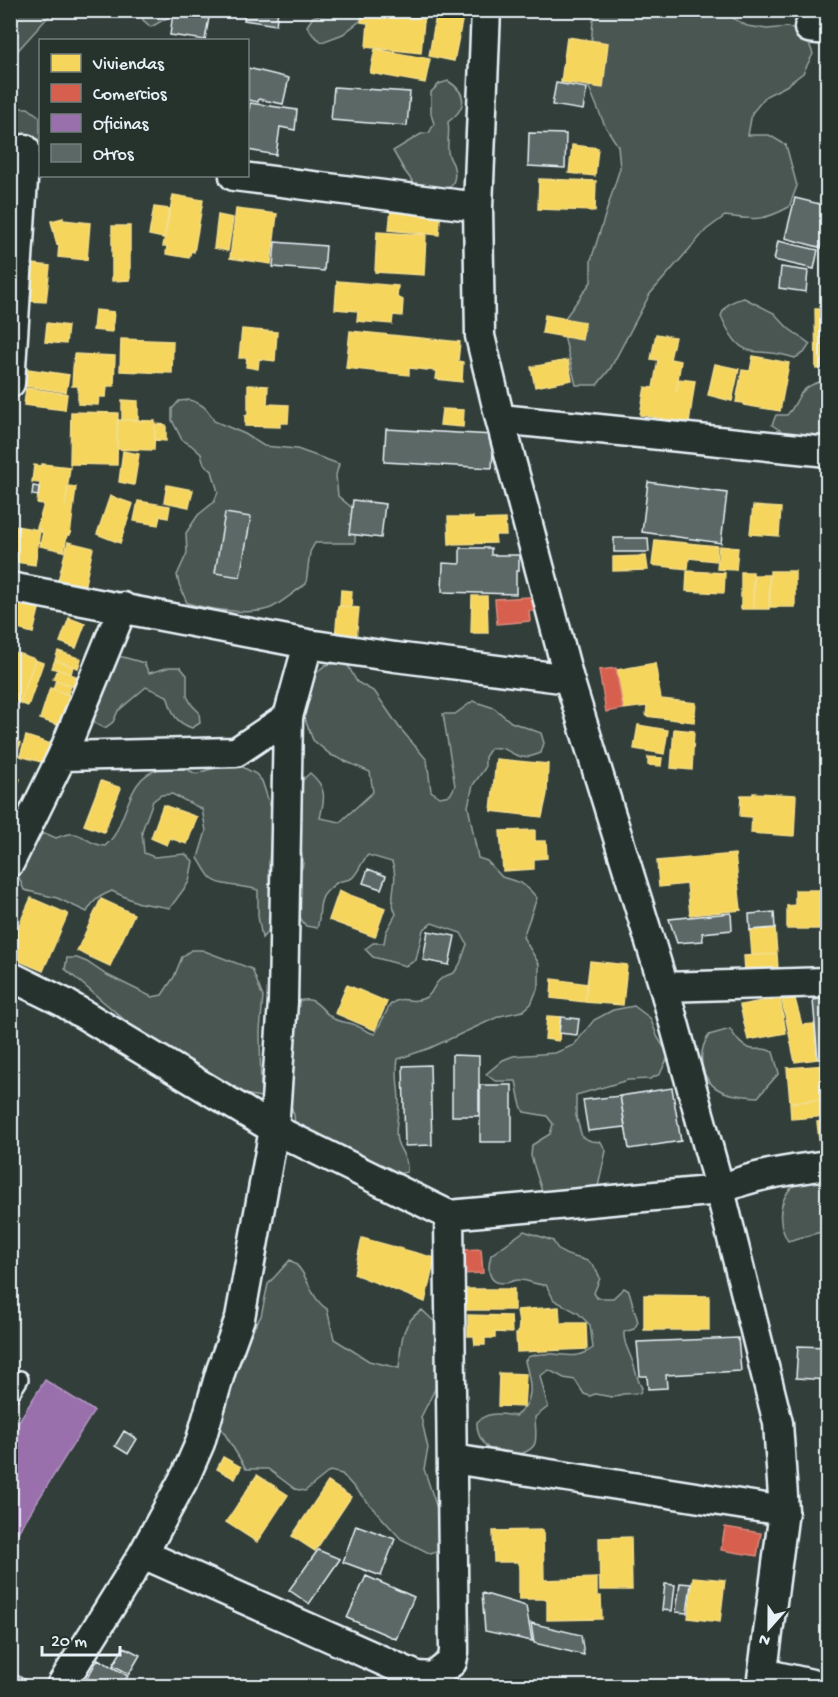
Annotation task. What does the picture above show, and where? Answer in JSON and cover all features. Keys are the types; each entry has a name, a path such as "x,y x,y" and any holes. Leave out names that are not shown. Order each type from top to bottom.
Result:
{"street":[{"path":"486,10 478,207 480,336 569,679 664,987 720,1190 778,1423 784,1511 762,1680 821,1686"},
{"path":"10,383 25,149"},
{"path":"242,177 478,207"},
{"path":"500,419 828,452"},
{"path":"10,587 308,644 569,679"},
{"path":"10,862 62,756 123,607"},
{"path":"61,1686 144,1554 186,1475 200,1443 221,1370 240,1318 274,1129 283,1002 288,717 308,644"},
{"path":"236,752 288,717"},
{"path":"62,756 253,753 272,765 288,789"},
{"path":"10,976 63,1002 274,1129 449,1215 720,1190 735,1183 779,1172 828,1166"},
{"path":"664,987 828,982"},
{"path":"144,1554 417,1676 433,1677 452,1662 454,1652 453,1459 449,1215"},
{"path":"453,1459 784,1511"}],"lane":[{"path":"10,1395 20,1379"}],"shaded area":[{"path":"11,10 56,11 11,58"},
{"path":"141,11 179,11 151,27 143,20"},
{"path":"336,11 373,11 343,34 322,42 307,26 313,17"},
{"path":"598,11 724,11 747,26 767,29 788,27 806,35 813,54 803,73 786,86 766,96 752,113 748,135 769,135 786,145 797,186 789,207 773,215 758,218 725,216 706,230 650,294 610,369 597,385 576,385 565,340 565,318 591,282 591,260 620,168 618,146 605,126 588,85 593,20"},
{"path":"448,81 459,91 463,102 459,112 448,122 448,153 455,172 454,179 452,184 443,191 424,197 393,151 421,134 429,133 434,124 431,114 431,92 439,84"},
{"path":"28,108 39,116 39,144 11,136 11,110"},
{"path":"744,298 774,313 788,328 810,344 804,353 795,358 751,351 736,342 721,316 730,304"},
{"path":"827,380 827,435 786,433 772,425 776,415 789,413 800,394 807,388"},
{"path":"190,400 205,408 214,421 245,434 264,446 297,449 339,464 336,475 338,496 356,511 355,543 315,543 310,552 306,584 271,608 241,612 187,603 179,584 177,575 187,553 186,533 198,515 214,502 218,492 212,471 204,464 201,454 182,440 172,420 172,409 179,401"},
{"path":"112,656 144,663 149,673 170,667 180,667 187,675 187,696 199,712 200,723 192,728 181,722 175,716 167,696 146,687 118,711 113,722 105,728 95,723 92,712"},
{"path":"346,662 357,682 375,692 399,727 427,760 431,791 440,797 450,795 455,786 443,714 455,714 473,701 494,708 511,722 541,733 544,743 541,753 527,757 518,756 502,748 491,748 485,757 485,768 473,785 468,806 478,858 487,861 502,877 521,883 537,898 523,937 539,964 539,985 531,1004 523,1011 500,1016 430,1048 398,1059 399,1102 396,1136 405,1159 407,1172 397,1174 295,1126 287,1093 293,1003 301,1000 312,1001 334,1019 353,1024 375,1034 390,1005 398,1000 417,1000 427,997 440,979 454,973 467,944 461,933 432,923 423,930 416,960 406,966 373,957 365,949 373,943 384,943 386,932 396,914 393,901 395,876 392,862 368,855 352,878 338,882 324,895 317,928 306,926 297,911 294,888 303,861 294,803 301,782 310,773 316,778 323,793 320,818 340,822 373,792 370,772 331,755 313,740 297,699 308,681 325,665"},
{"path":"177,764 196,774 237,764 256,774 262,781 272,811 269,863 270,929 262,938 258,916 258,890 220,883 211,878 198,858 206,831 202,809 172,794 161,795 153,801 142,831 144,853 154,857 185,854 193,861 189,882 170,908 140,903 112,891 97,899 87,912 57,898 24,890 16,870 35,835 47,834 56,838 78,834 91,842 105,846 116,833 134,790 145,776 163,767"},
{"path":"191,950 202,950 252,969 263,997 260,1031 261,1097 239,1093 147,1039 65,969 67,958 77,958 152,997 162,995 174,977 182,957"},
{"path":"634,1006 650,1018 658,1038 669,1055 660,1074 650,1079 628,1080 576,1095 576,1116 582,1137 601,1142 606,1151 597,1191 544,1198 531,1156 532,1145 550,1134 553,1124 547,1116 524,1112 516,1081 495,1081 486,1074 503,1060 513,1056 555,1053 574,1045 594,1020 613,1010"},
{"path":"730,1029 746,1047 773,1052 779,1073 758,1097 724,1092 716,1088 705,1075 702,1051 709,1035"},
{"path":"818,1176 827,1181 825,1202 827,1224 821,1232 788,1241 781,1219 784,1199 797,1183"},
{"path":"524,1231 553,1241 564,1254 591,1264 600,1278 594,1293 597,1298 613,1298 624,1288 629,1291 638,1322 634,1329 624,1332 624,1340 642,1388 640,1393 612,1397 595,1394 590,1396 584,1394 575,1380 564,1378 549,1370 540,1376 548,1407 535,1417 536,1433 533,1447 514,1456 499,1459 478,1433 477,1422 490,1415 515,1416 522,1411 530,1392 525,1361 528,1357 538,1354 574,1356 593,1348 590,1325 578,1313 554,1300 546,1285 521,1280 498,1283 491,1277 489,1264 491,1255"},
{"path":"290,1260 301,1271 316,1298 327,1309 334,1339 369,1361 399,1368 403,1335 409,1321 422,1310 437,1324 435,1389 421,1417 428,1448 424,1469 444,1529 441,1550 431,1554 401,1539 342,1474 330,1471 305,1491 295,1489 268,1469 246,1469 220,1426 222,1382 261,1316 268,1284"}],"building: Viviendas":[{"path":"362,10 425,10 421,53 366,47 368,23 361,22"},
{"path":"436,16 462,21 454,61 429,56"},
{"path":"567,37 608,43 603,88 561,82"},
{"path":"375,49 430,59 425,83 370,73"},
{"path":"572,145 598,148 595,176 569,173"},
{"path":"539,179 596,181 595,211 538,209"},
{"path":"173,195 203,200 194,252 191,251 189,258 166,254 167,246 163,246"},
{"path":"392,199 441,204 439,235 389,230"},
{"path":"154,207 169,209 164,238 149,235"},
{"path":"236,209 277,214 271,264 230,258"},
{"path":"218,215 233,218 228,251 214,248"},
{"path":"63,218 63,220 90,223 87,260 58,257 59,244 57,245 51,221"},
{"path":"112,226 130,226 130,280 112,281"},
{"path":"377,232 426,235 424,275 375,272"},
{"path":"33,264 50,266 46,302 29,301"},
{"path":"337,281 398,286 397,297 403,300 402,316 393,315 392,324 357,321 358,311 335,309"},
{"path":"815,309 828,309 828,368 816,369"},
{"path":"95,310 114,312 112,332 93,330"},
{"path":"545,315 585,322 582,340 542,333"},
{"path":"47,323 68,326 66,344 45,342"},
{"path":"242,329 277,332 275,361 259,359 258,369 246,367 247,358 239,358"},
{"path":"350,331 460,342 458,361 463,362 462,382 436,379 437,371 409,368 409,375 346,368"},
{"path":"656,334 675,337 670,359 681,361 676,392 679,379 695,381 689,423 640,415 645,387 653,388 658,360 651,359"},
{"path":"121,339 173,341 172,373 120,371"},
{"path":"74,354 115,356 114,386 107,386 106,397 99,397 98,405 78,404 78,386 72,386"},
{"path":"753,356 789,363 780,411 736,402 742,370 750,371"},
{"path":"568,360 572,380 535,387 531,367"},
{"path":"715,364 739,369 732,401 708,395"},
{"path":"28,369 69,375 66,392 26,386"},
{"path":"248,385 268,386 267,404 289,405 288,423 280,423 280,427 245,426 245,416 248,415"},
{"path":"26,388 67,394 65,410 24,405"},
{"path":"122,400 138,401 138,420 122,420"},
{"path":"442,409 464,410 463,427 440,425"},
{"path":"71,412 118,413 117,465 70,464"},
{"path":"117,420 155,421 154,450 117,449"},
{"path":"155,424 166,425 166,441 155,440"},
{"path":"123,451 139,454 134,485 119,482"},
{"path":"42,464 70,467 65,507 68,486 76,487 70,535 67,535 64,551 40,546 43,532 37,528 44,504 37,503 40,483 32,482 34,465 42,466"},
{"path":"167,485 193,490 189,507 164,502"},
{"path":"110,496 133,504 120,543 97,534"},
{"path":"138,501 170,506 168,518 160,516 158,525 134,521"},
{"path":"753,506 781,508 779,536 750,534"},
{"path":"448,517 473,517 473,520 505,519 506,535 495,535 496,543 449,544"},
{"path":"10,525 40,530 35,565 10,561"},
{"path":"655,540 717,546 716,561 689,558 688,569 652,565"},
{"path":"68,542 93,548 84,588 58,581"},
{"path":"719,546 738,548 736,570 717,569"},
{"path":"646,556 648,570 613,571 613,557"},
{"path":"687,571 725,573 724,593 686,591"},
{"path":"770,571 795,571 795,607 770,607"},
{"path":"741,572 753,572 753,609 741,609"},
{"path":"754,575 769,575 769,609 754,609"},
{"path":"341,590 352,591 351,607 340,606"},
{"path":"10,595 18,597 10,633"},
{"path":"472,596 487,596 488,633 471,633"},
{"path":"21,597 41,601 33,633 14,628"},
{"path":"338,606 359,608 356,640 335,638"},
{"path":"69,618 85,624 76,648 60,642"},
{"path":"58,651 81,659 78,668 55,660"},
{"path":"14,652 35,659 20,703 10,700 10,662"},
{"path":"35,660 43,663 28,706 20,703"},
{"path":"55,660 73,666 71,674 52,668"},
{"path":"655,663 661,699 696,703 694,722 646,716 647,706 623,709 616,670"},
{"path":"57,669 78,677 75,687 53,679"},
{"path":"56,680 71,685 68,694 53,689"},
{"path":"50,688 72,696 61,726 40,719"},
{"path":"638,725 668,730 664,754 634,749"},
{"path":"674,729 694,731 692,770 671,768"},
{"path":"26,736 51,744 45,763 20,756"},
{"path":"10,739 21,743 10,767"},
{"path":"648,757 662,758 661,766 648,765"},
{"path":"496,759 548,764 547,794 542,817 491,811"},
{"path":"10,775 20,779 14,795 10,793"},
{"path":"101,781 121,788 104,832 84,825"},
{"path":"753,793 796,795 794,836 751,833 752,817 740,816 741,795 753,795"},
{"path":"163,805 197,817 187,844 170,838 167,845 151,838"},
{"path":"535,830 535,841 546,841 547,858 534,859 534,869 503,871 500,831"},
{"path":"735,854 741,910 690,915 687,884 659,887 657,861"},
{"path":"795,890 820,890 820,929 787,929 787,906 795,905"},
{"path":"339,891 385,908 375,937 329,920"},
{"path":"31,898 68,914 43,971 10,957 10,945"},
{"path":"101,899 134,914 110,966 77,951"},
{"path":"775,928 777,954 752,955 750,930"},
{"path":"777,954 778,969 745,971 744,956"},
{"path":"590,961 627,965 623,1005 585,1002"},
{"path":"552,979 587,984 585,1002 551,998"},
{"path":"347,985 387,1002 375,1030 335,1013"},
{"path":"780,998 786,1033 748,1040 740,1005"},
{"path":"795,999 802,1025 814,1024 817,1059 795,1062 782,1000"},
{"path":"547,1016 561,1017 559,1041 545,1039"},
{"path":"828,1065 828,1099 790,1102 787,1068"},
{"path":"828,1099 828,1116 791,1119 790,1103"},
{"path":"828,1121 828,1156 821,1157 817,1122"},
{"path":"362,1238 435,1258 425,1302 354,1274"},
{"path":"459,1289 514,1289 514,1310 459,1310"},
{"path":"644,1295 709,1296 709,1330 644,1330"},
{"path":"559,1307 560,1323 586,1323 587,1349 517,1352 516,1334 518,1334 519,1324 517,1310"},
{"path":"468,1315 511,1316 512,1333 495,1332 495,1338 485,1338 485,1345 475,1345 474,1336 468,1336"},
{"path":"499,1373 526,1374 524,1407 498,1406"},
{"path":"223,1457 241,1467 235,1479 217,1469"},
{"path":"257,1475 288,1495 257,1542 226,1522"},
{"path":"328,1482 351,1497 315,1551 292,1536"},
{"path":"543,1530 544,1580 597,1578 597,1596 601,1596 602,1619 547,1620 547,1599 519,1599 519,1562 494,1562 493,1531"},
{"path":"631,1537 632,1590 600,1590 599,1538"},
{"path":"693,1577 725,1580 720,1622 688,1618"}],"building: Comercios":[{"path":"546,597 546,610 529,611 530,621 497,624 495,599"},
{"path":"616,668 623,709 606,712 599,670"},
{"path":"481,1249 483,1273 461,1274 459,1250"},
{"path":"725,1527 761,1533 757,1556 721,1550"}],"building: Oficinas":[{"path":"45,1380 94,1411 10,1545 10,1435"}],"building: Otros":[{"path":"245,10 278,10 276,25 244,20"},
{"path":"173,13 209,18 205,39 170,35"},
{"path":"249,68 289,78 283,104 259,99 258,102 249,100"},
{"path":"556,83 587,88 583,110 552,105"},
{"path":"334,87 410,92 407,126 331,120"},
{"path":"250,103 297,110 295,130 280,127 276,155 249,150"},
{"path":"529,133 566,134 565,168 528,166"},
{"path":"795,198 828,206 828,227 822,248 785,238"},
{"path":"778,241 818,250 814,269 774,260"},
{"path":"275,242 326,246 324,271 273,267"},
{"path":"781,267 808,271 806,292 779,288"},
{"path":"386,429 494,435 492,468 384,462"},
{"path":"648,482 727,493 721,543 642,532"},
{"path":"33,486 39,487 38,496 32,495"},
{"path":"353,500 385,504 381,538 349,534"},
{"path":"225,513 251,517 240,577 215,573"},
{"path":"614,538 648,538 649,552 614,552"},
{"path":"460,548 491,548 491,555 519,555 516,594 442,592 443,563 460,564"},
{"path":"368,869 386,876 381,889 363,883"},
{"path":"774,912 775,928 750,930 749,914"},
{"path":"731,913 732,930 702,933 703,941 677,943 669,919"},
{"path":"428,931 455,936 449,965 423,960"},
{"path":"828,998 828,1058 818,1059 813,1000"},
{"path":"561,1017 579,1019 577,1035 559,1033"},
{"path":"452,1055 479,1056 479,1116 452,1116"},
{"path":"430,1065 432,1145 405,1146 403,1066"},
{"path":"480,1085 512,1085 512,1142 480,1142"},
{"path":"672,1088 681,1141 629,1149 620,1096"},
{"path":"620,1096 625,1127 588,1131 583,1100"},
{"path":"738,1338 741,1371 666,1375 667,1388 648,1389 647,1376 640,1376 637,1342"},
{"path":"798,1346 828,1347 828,1380 796,1378"},
{"path":"124,1431 137,1439 128,1454 115,1446"},
{"path":"356,1525 395,1539 381,1576 343,1562"},
{"path":"318,1550 340,1559 309,1604 289,1590"},
{"path":"366,1576 414,1597 396,1639 347,1618"},
{"path":"680,1583 691,1584 687,1613 676,1612"},
{"path":"665,1584 675,1585 672,1611 662,1610"},
{"path":"482,1593 526,1606 532,1641 485,1631"},
{"path":"531,1623 581,1635 584,1655 534,1643"},
{"path":"124,1647 140,1655 129,1674 113,1665"},
{"path":"98,1659 128,1676 121,1686 94,1686 85,1682"},
{"path":"10,1671 32,1684 30,1686 10,1686"},
{"path":"79,1679 92,1686 75,1686"}]}
